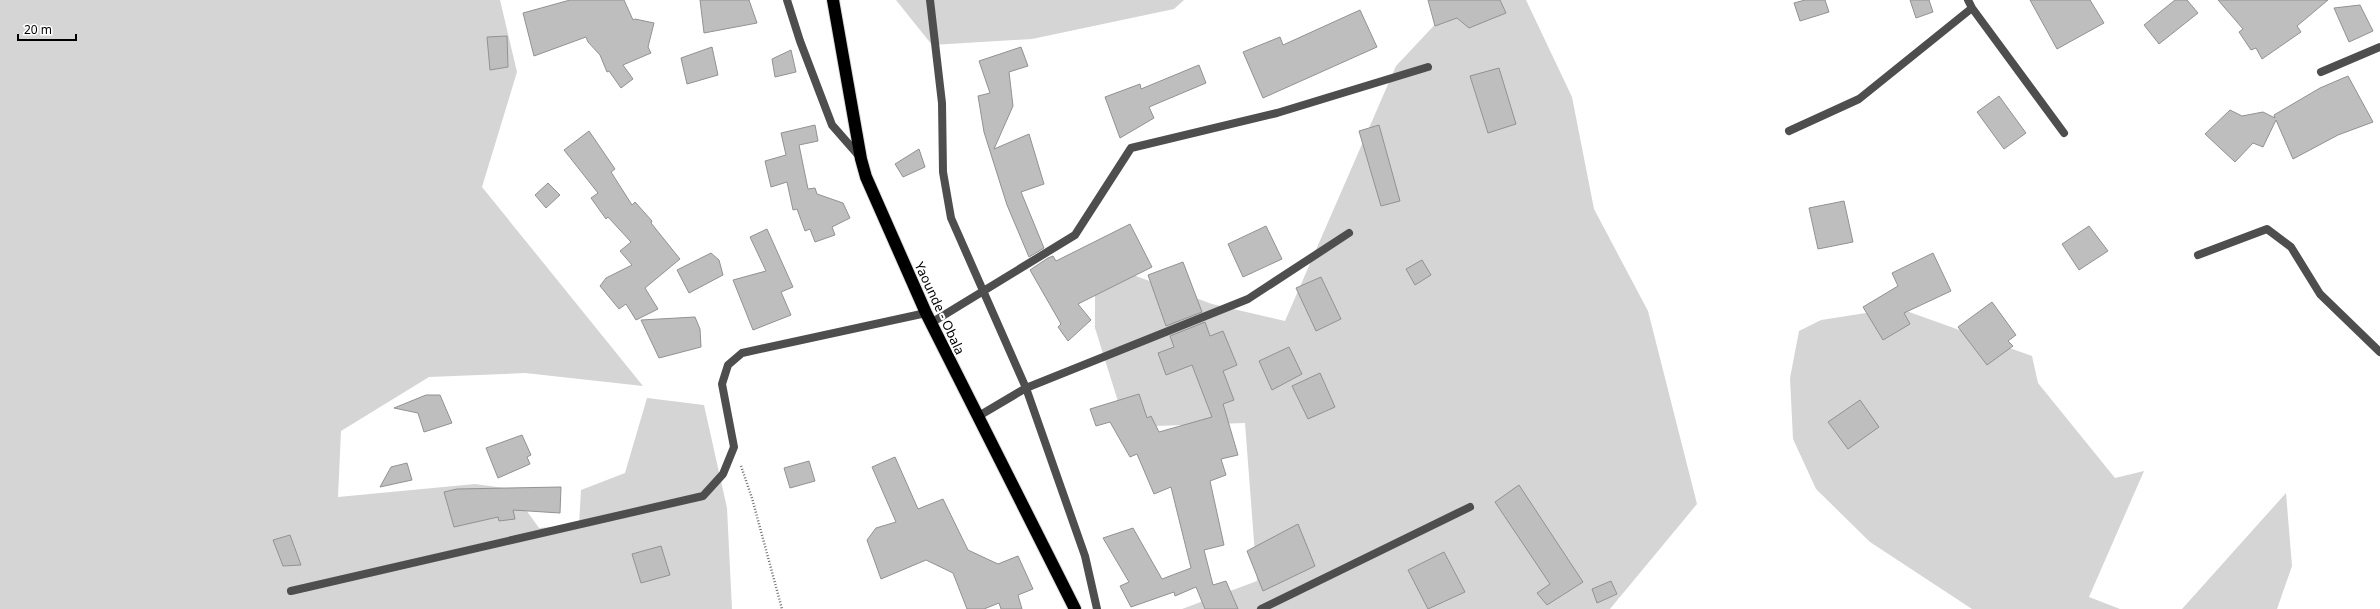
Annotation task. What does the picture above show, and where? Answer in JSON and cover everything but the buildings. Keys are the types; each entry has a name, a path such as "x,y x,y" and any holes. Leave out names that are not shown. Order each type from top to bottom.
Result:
{"highway":[{"name":"Yaounde - Obala","path":"833,0 861,158 866,177 928,318 977,417 1076,609"}],"street":[{"path":"787,0 800,41 832,125 861,158"},
{"path":"930,0 942,103 943,172 951,218 982,292 1026,388 1085,556 1097,609"},
{"path":"1968,0 1972,8 2064,133"},
{"path":"1789,131 1859,99 1972,8"},
{"path":"2321,72 2380,47"},
{"path":"290,591 702,496 723,474 734,446 722,384 728,365 742,353 928,318 982,292 1075,235 1131,148 1277,114 1428,67"},
{"path":"2198,255 2267,229 2290,247 2320,294 2380,352"},
{"path":"977,417 1026,388 1248,299 1349,233"},
{"path":"1261,609 1470,507"}],"path":[{"path":"734,446 752,498 782,609"}],"shaded area":[{"path":"0,0 500,0 517,72 482,187 643,386 525,373 429,377 341,431 338,497 475,484 511,489 539,528 579,525 581,490 625,473 647,398 704,405 727,508 732,609 0,609"},
{"path":"896,0 1184,0 1174,9 1032,39 932,45"},
{"path":"1458,0 1526,0 1572,97 1594,209 1648,311 1697,504 1610,609 1182,609 1257,581 1245,423 1126,427 1095,328 1095,261 1212,304 1285,321 1396,66"},
{"path":"1898,308 2032,356 2038,383 2115,478 2144,471 2089,597 2120,609 1972,609 1870,542 1816,489 1793,439 1790,378 1799,331 1821,320"},
{"path":"2286,493 2292,566 2277,609 2182,609"}]}
